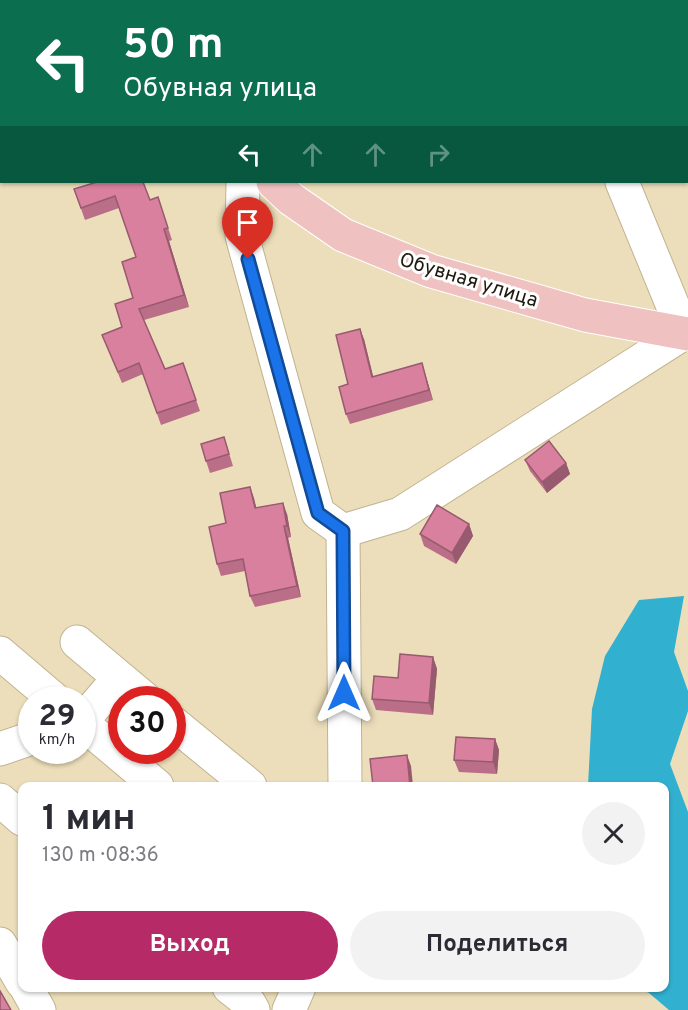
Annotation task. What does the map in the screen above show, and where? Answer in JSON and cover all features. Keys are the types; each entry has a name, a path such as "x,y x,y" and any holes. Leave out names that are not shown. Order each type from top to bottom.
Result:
{"main road":[{"name":"Обувная улица","path":"274,183 291,199 343,235 431,271 585,315 686,333"}],"street":[{"path":"243,183 242,236 318,513 343,531"},
{"path":"343,531 400,514 686,333 622,183"},
{"path":"343,531 345,782"},
{"path":"77,642 130,686"},
{"path":"0,653 39,686"},
{"path":"96,706 120,678"},
{"path":"186,733 245,782"},
{"path":"96,734 152,782"},
{"path":"0,749 18,743"},
{"path":"0,800 18,816"},
{"path":"29,992 39,1010"},
{"path":"235,992 249,1003 253,1010"},
{"path":"289,1010 297,992"}],"water":[{"path":"684,596 674,652 688,691 688,711 670,764 688,812 688,1010 669,1010 647,992 669,992 669,782 588,782 592,709 605,656 639,600"}],"building":[{"path":"94,183 143,183 150,200 158,197 168,228 164,229 184,295 139,309 165,369 183,363 196,400 157,413 139,363 118,372 102,335 122,327 115,304 133,298 122,262 136,257 115,196 81,208 74,189"},
{"path":"360,329 372,377 422,363 429,390 346,414 339,387 348,384 336,335"},
{"path":"224,437 229,454 206,461 201,444"},
{"path":"549,441 566,463 542,482 525,460"},
{"path":"250,487 255,508 283,503 287,526 284,526 297,586 250,596 243,559 217,564 209,527 226,523 220,493"},
{"path":"437,505 469,524 452,553 420,534"},
{"path":"400,654 433,657 429,703 372,699 374,676 398,678"},
{"path":"456,737 495,739 493,762 454,760"},
{"path":"407,755 410,782 373,782 370,759"},
{"path":"0,991 11,1010 0,1010"}],"route":[{"path":"248,259 318,513 343,531 344,693"}]}
